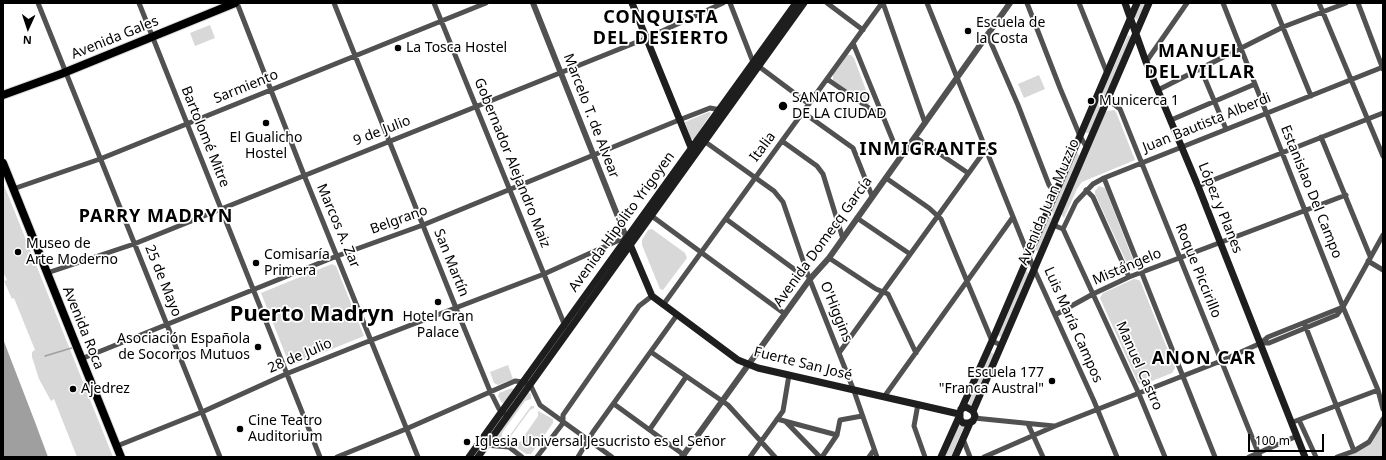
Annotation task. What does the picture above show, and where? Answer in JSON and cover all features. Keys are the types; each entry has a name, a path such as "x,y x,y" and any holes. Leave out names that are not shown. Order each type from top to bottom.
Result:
{"main road":[{"name":"Avenida Gales","path":"3,95 65,72 236,3"},
{"path":"632,3 693,151"},
{"name":"Avenida Hipólito Yrigoyen","path":"756,64 796,3"},
{"name":"Avenida Hipólito Yrigoyen","path":"478,457 484,444 505,414 567,327 630,245 648,214 693,151 756,64 804,3"},
{"name":"López y Planes","path":"1125,3 1146,62 1261,343 1296,421 1297,428 1310,457"},
{"name":"Avenida Juan Muzzio","path":"941,457 1137,3"},
{"name":"Avenida Juan Muzzio","path":"955,457 973,417 1001,345 1149,3"},
{"path":"1127,54 1137,51 1143,53"},
{"name":"Avenida Hipólito Yrigoyen","path":"693,151 704,141 722,111"},
{"name":"Avenida Roca","path":"3,163 121,457"},
{"name":"Avenida Hipólito Yrigoyen","path":"567,327 626,237 648,214"},
{"name":"Fuerte San José","path":"626,237 652,296 738,360 748,365 789,376 960,413"},
{"path":"966,407 973,417 963,423 960,413 966,407"},
{"name":"López y Planes","path":"1296,421 1297,436 1305,457"},
{"name":"Avenida Hipólito Yrigoyen","path":"470,457 484,444"}],"street":[{"name":"25 de Mayo","path":"38,3 134,244 168,324 220,457"},
{"name":"Bartolomé Mitre","path":"139,3 320,457"},
{"name":"Marcos A. Zar","path":"236,3 418,457"},
{"name":"San Martín","path":"334,3 490,391 505,414"},
{"name":"Gobernador Alejandro Maiz","path":"434,3 567,327"},
{"name":"Sarmiento","path":"13,189 100,159 356,57 486,3"},
{"name":"Marcelo T. de Alvear","path":"533,3 626,237"},
{"name":"9 de Julio","path":"47,273 134,244 647,38 723,3"},
{"path":"730,3 756,64 810,104"},
{"path":"827,3 863,30"},
{"path":"882,3 926,123"},
{"name":"Italia","path":"663,305 882,3"},
{"name":"Luis María Campos","path":"927,3 1034,269 1098,409 1117,457"},
{"name":"Avenida Domecq García","path":"683,456 785,314 809,277 829,258 843,239 1010,3"},
{"path":"1027,3 1080,136 1087,148"},
{"path":"1079,3 1107,73"},
{"path":"1146,62 1187,3"},
{"name":"Estanislao Del Campo","path":"1223,3 1343,307 1378,390 1383,409"},
{"path":"1273,3 1311,96"},
{"path":"1319,3 1383,156"},
{"path":"1158,90 1200,67 1283,27 1346,3"},
{"path":"1358,3 1383,68"},
{"path":"988,36 1018,105 1049,185 1055,193"},
{"path":"853,43 900,158"},
{"path":"1200,67 1226,130"},
{"name":"Juan Bautista Alberdi","path":"1063,230 1076,202 1086,190 1104,178 1141,162 1383,68"},
{"path":"827,79 882,117"},
{"path":"1171,120 1255,84"},
{"name":"Roque Piccirillo","path":"1107,100 1120,109 1259,455"},
{"name":"Belgrano","path":"81,359 337,256 423,225 510,190 593,154 710,108 722,111"},
{"path":"804,112 852,148 872,196"},
{"path":"1198,186 1383,113"},
{"path":"915,137 968,173"},
{"path":"1321,137 1346,195 1369,259 1383,270"},
{"name":"O'Higgins","path":"704,141 756,177 774,191 783,202 809,277 854,391 877,457"},
{"path":"782,141 816,166 823,174 843,239"},
{"path":"839,353 986,149"},
{"path":"886,178 938,215 944,225 992,341 1001,345"},
{"path":"1104,178 1184,376 1214,457"},
{"path":"1086,190 1093,197 1129,277"},
{"name":"Mistángelo","path":"1055,315 1093,294 1141,272 1346,195"},
{"path":"648,214 785,314"},
{"path":"884,397 1013,217"},
{"path":"857,218 910,254"},
{"path":"726,219 798,272 809,277"},
{"path":"1053,225 1063,230"},
{"name":"Manuel Castro","path":"1063,230 1139,394 1165,457"},
{"path":"984,457 1055,426 1184,376 1261,343 1269,343 1305,325 1337,315 1343,307 1383,235"},
{"name":"28 de Julio","path":"117,446 202,412 286,374 544,274 626,237"},
{"path":"829,258 876,289 884,290 888,294 916,353"},
{"path":"537,457 563,423 563,415 639,306 652,296"},
{"path":"578,457 676,315"},
{"path":"1305,325 1354,451"},
{"path":"651,352 686,378 721,402 728,405 775,457"},
{"path":"750,457 783,411 789,376"},
{"path":"650,429 686,378"},
{"path":"337,457 406,430 515,381 527,383 540,405 589,442 612,457"},
{"path":"1296,421 1378,390"},
{"path":"614,404 650,429 683,456"},
{"path":"918,404 914,426 925,457"},
{"path":"785,421 821,457 837,435 840,420 862,416"},
{"path":"973,417 1055,426"},
{"path":"1337,457 1354,451 1369,442 1383,418"},
{"path":"777,419 837,435"},
{"name":"López y Planes","path":"1296,421 1316,457"},
{"path":"1028,424 1043,457"},
{"path":"1249,457 1259,455 1297,436"},
{"path":"963,439 970,457"},
{"path":"484,444 509,447 522,457"},
{"path":"869,457 874,450"}],"shaded area":[{"path":"1140,3 1146,3 1137,20 1134,17"},
{"path":"210,25 215,38 195,46 190,33"},
{"path":"1128,35 1131,37 1090,133 1086,133 1085,131"},
{"path":"847,55 851,55 854,58 870,101 869,104 866,104 833,80 833,74"},
{"path":"1039,75 1045,89 1024,98 1018,84"},
{"path":"1114,110 1135,160 1082,182 1077,189 1064,218 1061,214 1105,113 1107,111"},
{"path":"709,112 711,113 710,115 694,139 691,139 685,122"},
{"path":"1077,152 1080,156 1039,250 1037,251 1034,248"},
{"path":"4,185 113,457 77,457 54,399 51,401 39,379 32,357 32,352 35,350 14,298 12,299 4,281 7,280 3,272"},
{"path":"1099,186 1105,188 1135,265 1133,271 1130,270 1095,194 1095,191"},
{"path":"652,229 685,253 687,258 663,290 660,289 642,245 642,240 648,230"},
{"path":"332,264 336,266 364,336 290,366 261,293"},
{"path":"1026,270 1029,274 1002,336 1000,337 997,334"},
{"path":"1134,279 1139,280 1141,283 1175,368 1172,373 1142,385 1138,383 1100,298 1103,293"},
{"path":"3,339 35,422 48,457 3,457"},
{"path":"989,352 993,353 994,356 972,407 968,405"},
{"path":"508,365 513,379 498,385 494,383 490,372"},
{"path":"512,388 514,389 505,402 502,403 498,396 499,393"},
{"path":"528,392 531,394 531,399 525,401 502,433 502,441 496,442 494,440"},
{"path":"531,406 534,406 534,408 530,410 511,436 512,439 509,441 508,438"},
{"path":"538,411 553,419 553,423 531,454 526,454 515,446 515,443 520,442 538,416"},
{"path":"1383,422 1383,457 1342,457 1371,444"},
{"path":"960,423 965,425 951,457 945,457"}],"waterway":[{"path":"45,356 75,347"}],"place":[{"name":"Escuela de la Costa","path":"968,31"},
{"name":"La Tosca Hostel","path":"398,48"},
{"name":"Municerca 1","path":"1091,101"},
{"name":"SANATORIO DE LA CIUDAD","path":"783,106"},
{"name":"El Gualicho Hostel","path":"266,123"},
{"name":"Museo de Arte Moderno","path":"18,252"},
{"name":"Comisaría Primera","path":"256,263"},
{"name":"Hotel Gran Palace","path":"438,302"},
{"name":"Asociación Española de Socorros Mutuos","path":"258,347"},
{"name":"Escuela 177 \"Franca Austral\"","path":"1052,381"},
{"name":"Ajedrez","path":"73,389"},
{"name":"Cine Teatro Auditorium","path":"240,429"},
{"name":"Iglesia Universal Jesucristo es el Señor","path":"467,442"}],"district":[{"name":"CONQUISTA DEL DESIERTO","path":"661,28"},
{"name":"MANUEL DEL VILLAR","path":"1200,62"},
{"name":"INMIGRANTES","path":"929,150"},
{"name":"PARRY MADRYN","path":"156,217"},
{"name":"Puerto Madryn","path":"312,315"},
{"name":"ANON CAR","path":"1204,359"}]}
